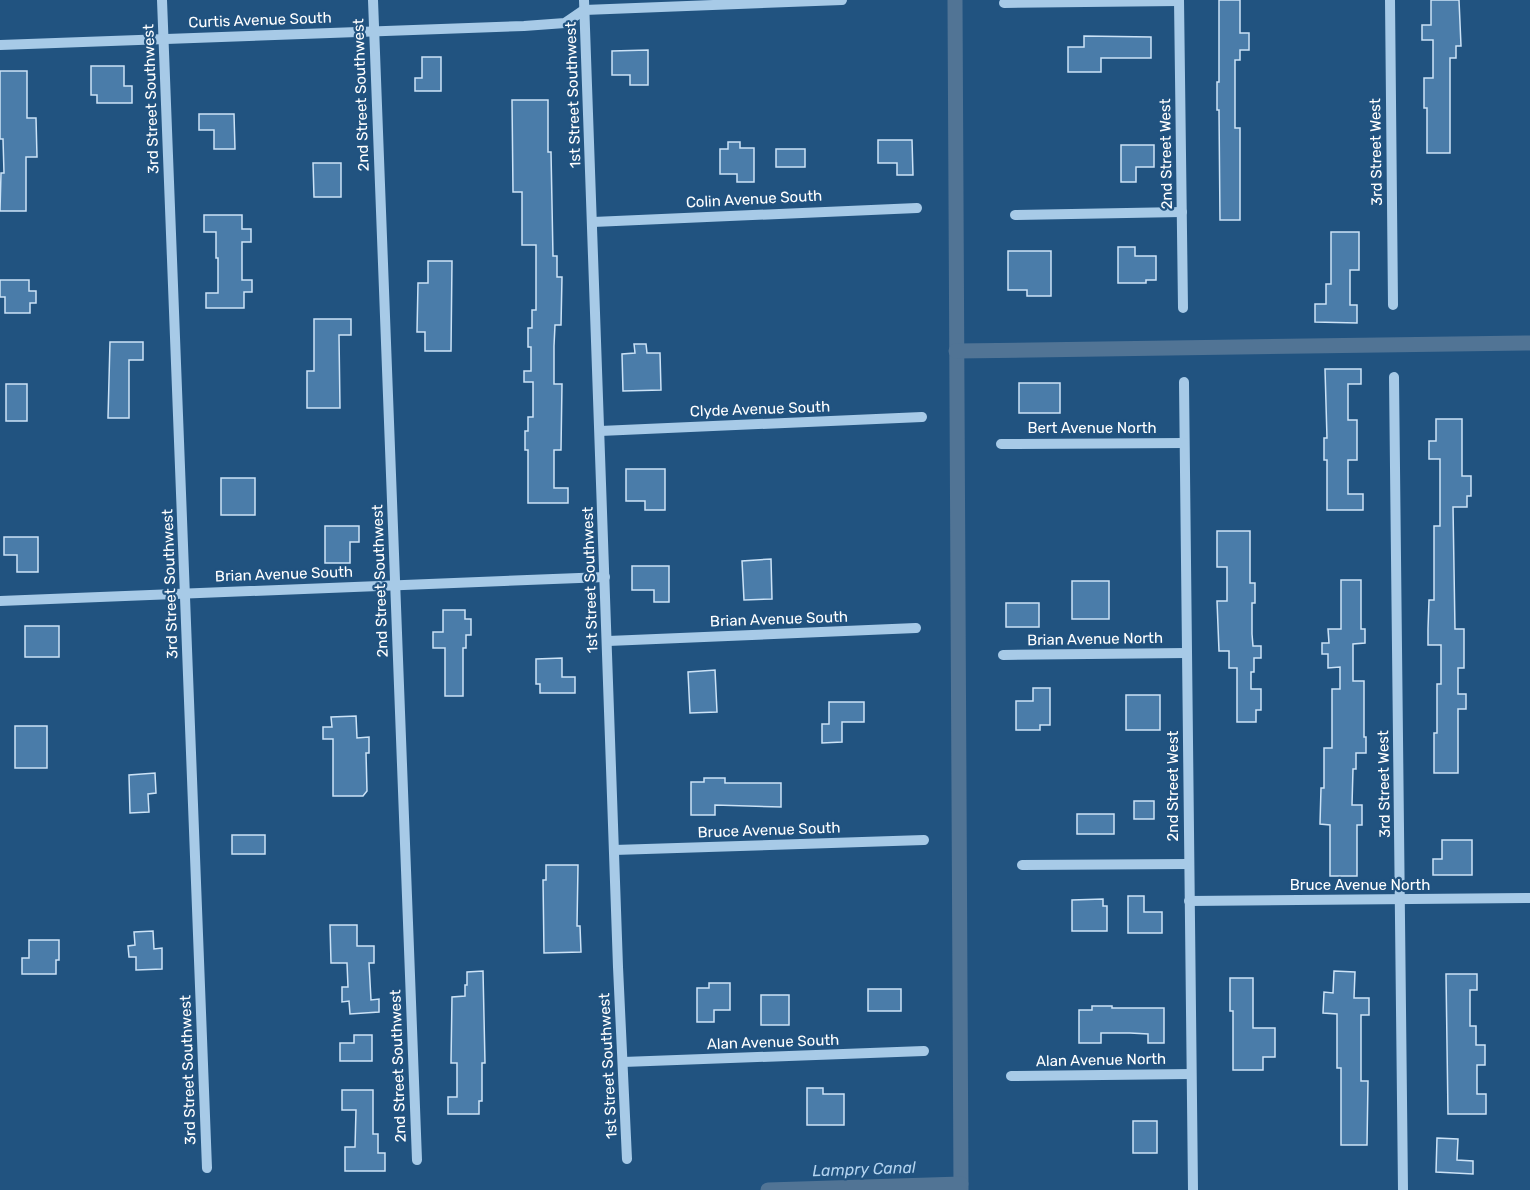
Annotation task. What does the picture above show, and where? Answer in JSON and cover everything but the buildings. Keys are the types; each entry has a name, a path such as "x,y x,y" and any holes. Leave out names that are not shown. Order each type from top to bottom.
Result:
{"street":[{"name":"3rd Street Southwest","path":"162,0 207,1168"},
{"name":"2nd Street Southwest","path":"373,0 417,1160"},
{"name":"Curtis Avenue South","path":"0,45 565,23 584,5 842,0"},
{"path":"1004,3 1179,0"},
{"name":"2nd Street West","path":"1179,0 1183,308"},
{"name":"3rd Street West","path":"1390,0 1393,304"},
{"name":"1st Street Southwest","path":"584,5 627,1160"},
{"name":"Colin Avenue South","path":"592,222 917,208"},
{"path":"1015,215 1182,212"},
{"name":"3rd Street West","path":"1394,378 1403,1190"},
{"name":"2nd Street West","path":"1184,382 1193,1190"},
{"name":"Clyde Avenue South","path":"600,431 922,417"},
{"name":"Bert Avenue North","path":"1001,444 1184,443"},
{"name":"Brian Avenue South","path":"0,601 605,577"},
{"name":"Brian Avenue South","path":"608,641 916,628"},
{"name":"Brian Avenue North","path":"1003,655 1186,653"},
{"name":"Bruce Avenue South","path":"614,850 924,840"},
{"path":"1022,865 1189,864"},
{"name":"Bruce Avenue North","path":"1189,901 1530,898"},
{"name":"Alan Avenue South","path":"623,1062 924,1051"},
{"name":"Alan Avenue North","path":"1011,1076 1191,1074"}],"waterway":[{"path":"955,0 961,1190"},
{"path":"956,351 1530,343"},
{"name":"Lampry Canal","path":"768,1190 961,1184"}]}
